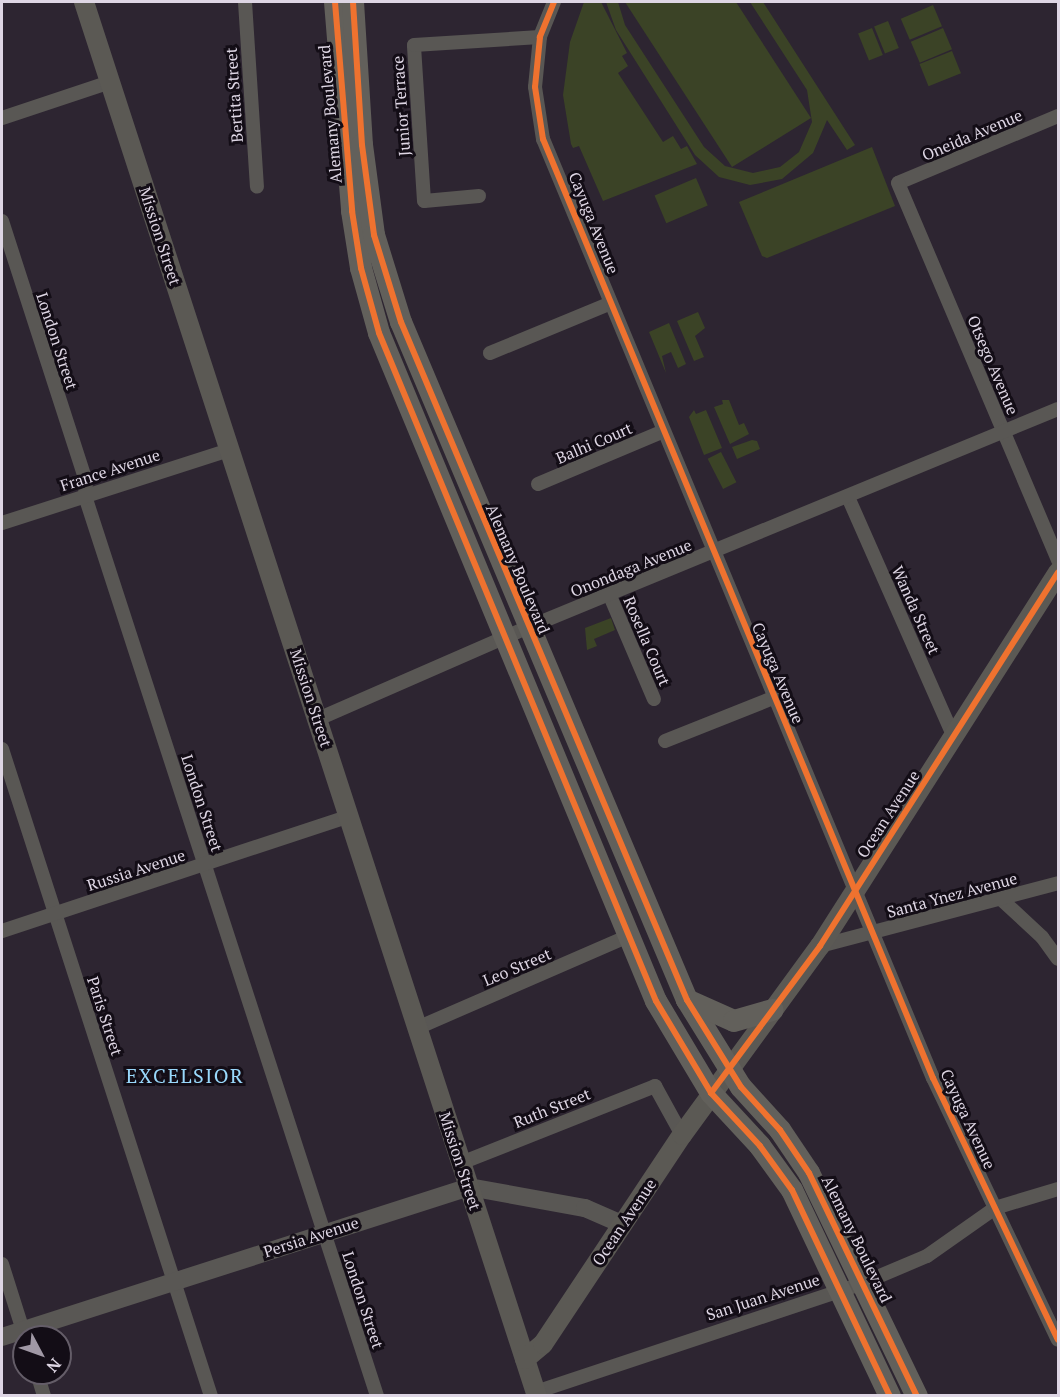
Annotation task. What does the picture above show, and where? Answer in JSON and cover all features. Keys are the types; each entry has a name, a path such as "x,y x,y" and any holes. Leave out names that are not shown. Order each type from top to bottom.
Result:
{"main road":[{"name":"Mission Street","path":"84,2 536,1394"},
{"name":"Alemany Boulevard","path":"335,2 352,211 361,268 379,333 507,636 656,1001 711,1093 760,1146 792,1190 890,1395"},
{"name":"Alemany Boulevard","path":"353,2 362,145 382,263 401,322 687,999 729,1069 809,1173 917,1395"},
{"name":"Ocean Avenue","path":"525,1359 543,1344 711,1093 819,946 1059,572"},
{"path":"687,999 734,1021 772,1010"}],"street":[{"name":"Bertita Street","path":"245,2 257,187"},
{"name":"Cayuga Avenue","path":"554,2 540,37 535,87 543,139 662,432 933,1078 1059,1340"},
{"name":"Junior Terrace","path":"479,196 424,201 414,45 540,37"},
{"path":"2,118 110,82"},
{"name":"Oneida Avenue","path":"898,183 1059,116"},
{"name":"Otsego Avenue","path":"898,183 1059,560"},
{"name":"London Street","path":"2,221 86,481 85,496 377,1395"},
{"path":"490,353 609,304"},
{"name":"Onondaga Avenue","path":"318,719 507,636 610,596 1059,409"},
{"name":"Balhi Court","path":"538,484 662,432"},
{"name":"France Avenue","path":"2,523 230,450"},
{"name":"Wanda Street","path":"848,496 954,737"},
{"name":"Rosella Court","path":"610,596 654,699"},
{"path":"665,741 773,698"},
{"name":"Paris Street","path":"2,749 211,1395"},
{"name":"Russia Avenue","path":"2,931 349,816"},
{"name":"Santa Ynez Avenue","path":"819,946 872,934 1059,883"},
{"path":"1001,899 1042,937 1059,959"},
{"name":"Leo Street","path":"417,1028 629,936"},
{"name":"Ruth Street","path":"461,1163 655,1086 682,1135"},
{"name":"Persia Avenue","path":"47,1325 173,1281 469,1187 585,1208 622,1224"},
{"name":"San Juan Avenue","path":"536,1394 863,1283 927,1256 995,1208 1059,1189"},
{"path":"2,1264 21,1325"}],"green space":[{"path":"584,2 601,2 627,53 622,56 628,66 618,73 663,142 673,136 681,149 687,146 697,164 603,201 579,146 573,148 571,144 563,95 570,42"},
{"path":"606,2 618,2 625,25 704,147 725,166 753,173 780,167 799,152 812,122 807,90 750,2 763,2 855,145 847,150 827,120 813,153 782,179 750,185 719,177 695,155 616,30"},
{"path":"625,2 736,2 811,118 732,167"},
{"path":"933,5 942,26 910,40 901,19"},
{"path":"888,21 899,48 885,54 874,27"},
{"path":"872,28 883,55 869,61 858,34"},
{"path":"943,28 952,49 920,63 911,42"},
{"path":"952,51 961,73 929,86 920,64"},
{"path":"872,147 895,206 767,258 762,256 739,202"},
{"path":"696,178 708,206 666,223 655,196"},
{"path":"698,312 705,328 695,336 704,357 694,361 677,321"},
{"path":"669,323 686,364 678,368 671,352 662,356 666,373 649,332"},
{"path":"722,400 729,400 739,425 744,423 749,434 730,444 714,407 723,404"},
{"path":"694,410 696,414 706,410 722,448 704,455 689,417"},
{"path":"752,440 757,441 760,449 737,459 732,447"},
{"path":"721,452 736,482 723,489 708,459"},
{"path":"611,618 615,630 594,639 597,646 587,650 585,628"}],"cycle path":[{"path":"335,2 352,211 361,268 379,333 656,1001 711,1093 760,1146 792,1190 890,1396"},
{"path":"353,2 362,145 374,235 401,322 687,1000 741,1087 780,1130 809,1173 917,1396"},
{"path":"554,2 540,37 535,87 543,139 933,1078 1058,1340"},
{"path":"711,1093 820,946 1058,572"}],"district":[{"name":"EXCELSIOR","path":"185,1075"}]}
